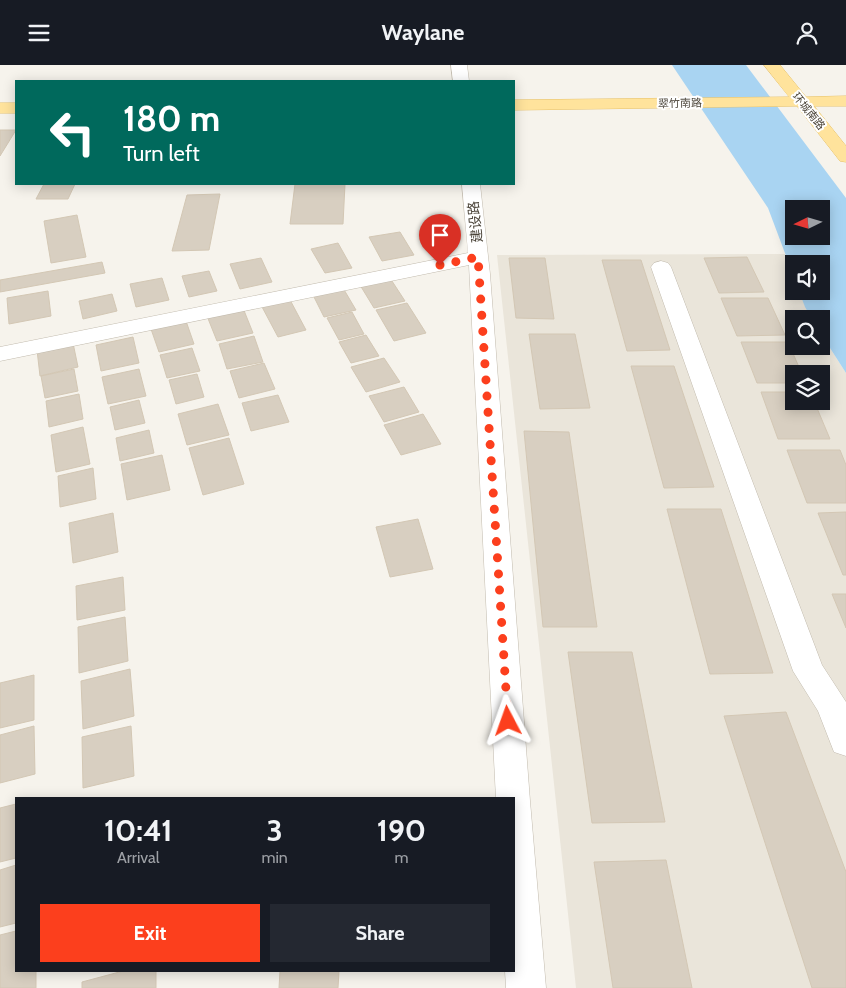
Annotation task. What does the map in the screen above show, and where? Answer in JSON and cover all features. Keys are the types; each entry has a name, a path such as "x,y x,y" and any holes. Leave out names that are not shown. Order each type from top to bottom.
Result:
{"main road":[{"name":"环城南路","path":"772,65 795,106 846,157"},
{"name":"翠竹南路","path":"795,106 846,101"},
{"name":"翠竹南路","path":"515,105 689,107"},
{"name":"翠竹南路","path":"515,112 795,106 846,110"},
{"path":"0,108 15,108"},
{"path":"0,115 15,115"}],"street":[{"path":"459,65 461,80"},
{"name":"建设路","path":"471,185 478,257 513,797"},
{"path":"0,354 478,257"},
{"path":"661,267 809,671 832,704 846,741"},
{"path":"515,820 526,988"}],"shaded area":[{"path":"785,254 785,300 803,300 808,310 785,310 785,355 830,355 830,348 846,373 846,988 576,988 497,255"}],"water":[{"path":"672,65 746,65 846,198 846,373 830,348 830,310 807,310 802,300 830,300 830,255 786,255 768,208"}],"building":[{"path":"0,130 15,130 15,132 0,156"},
{"path":"43,185 75,185 68,199 36,199"},
{"path":"295,185 345,185 343,224 290,224"},
{"path":"220,194 209,250 172,251 187,195"},
{"path":"77,215 86,257 51,263 44,221"},
{"path":"400,232 414,255 382,261 369,237"},
{"path":"338,243 352,268 325,273 311,249"},
{"path":"747,257 764,292 719,293 704,258"},
{"path":"261,258 272,282 240,289 230,264"},
{"path":"509,258 545,258 554,319 516,318"},
{"path":"602,260 641,260 670,350 627,351"},
{"path":"102,262 105,273 0,292 0,280"},
{"path":"209,271 217,291 189,297 182,276"},
{"path":"162,278 169,300 136,307 130,284"},
{"path":"390,278 405,301 374,308 360,285"},
{"path":"343,288 356,310 324,317 313,295"},
{"path":"48,291 51,316 9,324 7,298"},
{"path":"112,294 117,311 83,319 79,301"},
{"path":"289,298 306,330 278,337 261,305"},
{"path":"721,298 768,298 785,335 737,336"},
{"path":"407,303 426,333 394,341 376,310"},
{"path":"243,308 253,333 217,341 207,316"},
{"path":"352,312 364,334 339,340 327,318"},
{"path":"186,321 194,344 159,352 151,329"},
{"path":"529,334 575,334 590,408 540,409"},
{"path":"366,335 379,356 351,363 339,342"},
{"path":"254,336 263,362 227,369 219,344"},
{"path":"133,337 139,363 101,371 96,345"},
{"path":"741,342 785,342 785,355 794,355 798,365 785,365 785,383 757,383"},
{"path":"73,343 78,367 40,376 37,350"},
{"path":"192,348 200,371 167,378 160,355"},
{"path":"384,358 400,382 366,392 351,367"},
{"path":"264,363 275,389 239,398 230,371"},
{"path":"631,366 674,366 714,487 664,488"},
{"path":"74,369 78,391 45,398 41,376"},
{"path":"139,369 146,396 108,404 102,377"},
{"path":"197,374 204,397 176,404 169,380"},
{"path":"404,387 419,412 384,422 369,396"},
{"path":"761,392 785,392 785,410 818,410 830,439 778,439"},
{"path":"79,394 83,419 49,427 46,401"},
{"path":"278,395 289,422 251,431 242,403"},
{"path":"139,400 145,423 115,430 110,407"},
{"path":"218,404 229,435 187,445 178,414"},
{"path":"423,414 441,444 401,455 384,425"},
{"path":"83,427 90,464 56,472 51,435"},
{"path":"149,430 154,453 120,461 116,438"},
{"path":"524,431 569,432 597,627 543,627"},
{"path":"229,438 244,484 203,495 189,448"},
{"path":"787,450 840,450 846,465 846,503 807,503"},
{"path":"162,455 170,490 127,500 121,464"},
{"path":"93,468 96,499 60,507 58,476"},
{"path":"667,509 721,509 773,673 710,674"},
{"path":"846,512 846,575 843,575 818,513"},
{"path":"113,513 118,552 73,563 69,523"},
{"path":"418,519 433,569 390,577 376,527"},
{"path":"123,577 125,610 77,620 76,586"},
{"path":"832,594 846,594 846,628"},
{"path":"125,617 128,661 79,673 78,627"},
{"path":"568,652 632,652 665,822 592,823"},
{"path":"130,669 134,716 83,729 81,681"},
{"path":"34,675 34,720 0,728 0,683"},
{"path":"786,712 846,872 846,988 812,988 724,716"},
{"path":"34,726 35,774 0,783 0,735"},
{"path":"131,726 134,776 83,788 82,737"},
{"path":"15,804 15,858 0,862 0,808"},
{"path":"666,860 692,988 613,988 594,862"},
{"path":"15,865 15,923 0,927 0,870"},
{"path":"15,931 15,972 36,972 36,988 0,988 0,935"},
{"path":"119,972 156,972 156,988 82,988 82,982"},
{"path":"280,972 339,972 338,988 279,988"}],"route":[{"path":"440,265 478,257 508,721"}]}
